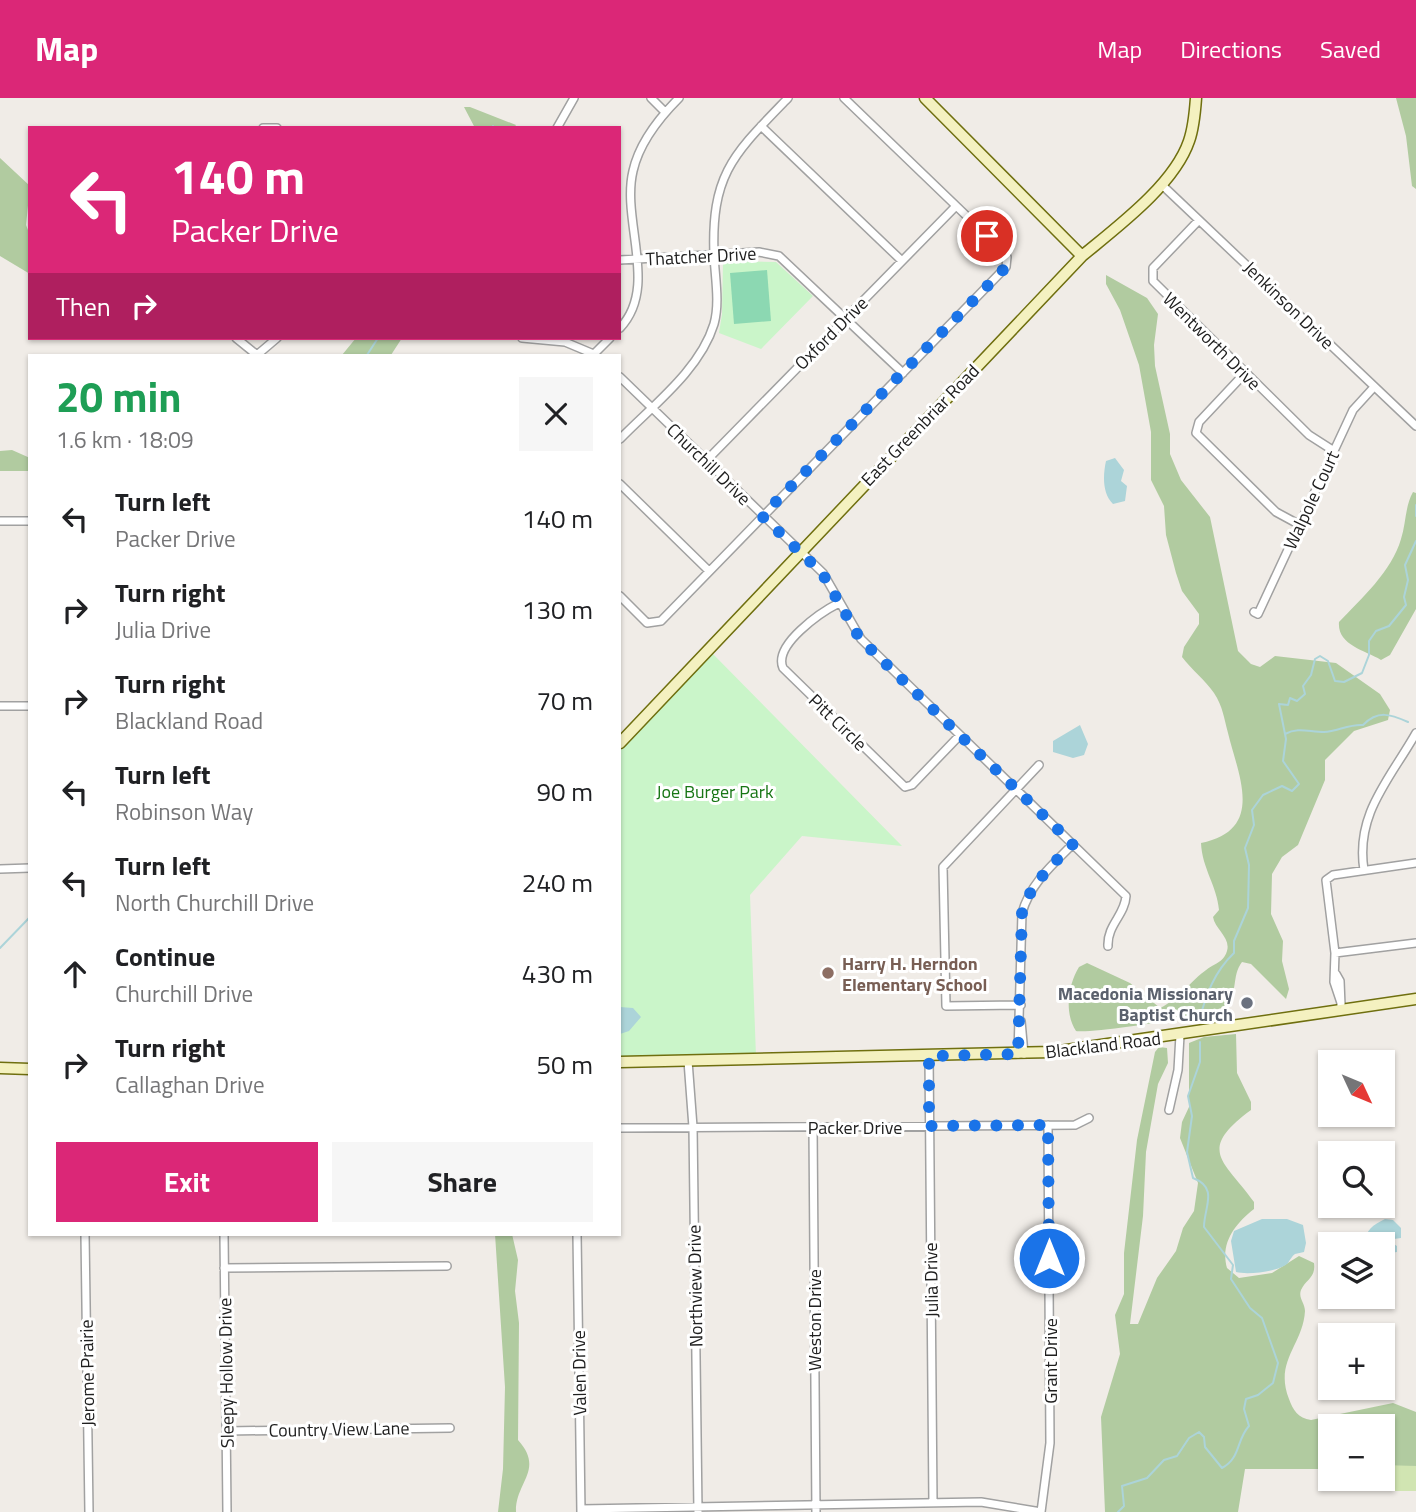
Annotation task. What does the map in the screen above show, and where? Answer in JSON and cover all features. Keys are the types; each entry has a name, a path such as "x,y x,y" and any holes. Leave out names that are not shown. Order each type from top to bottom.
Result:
{"street":[{"path":"558,126 574,98"},
{"path":"651,98 665,112"},
{"path":"621,327 636,305 633,172 640,151 665,112 679,98"},
{"path":"621,438 691,365 708,341 715,322 713,213 719,187 730,162 788,98"},
{"path":"621,597 651,624 661,621 1006,267 1005,254 844,98"},
{"path":"925,98 1082,256"},
{"name":"East Greenbriar Road","path":"621,742 1082,256 1161,184 1179,164 1189,142 1196,98"},
{"path":"761,126 902,261"},
{"name":"Jenkinson Drive","path":"1161,184 1416,426"},
{"name":"Oxford Drive","path":"706,461 956,206"},
{"name":"Wentworth Drive","path":"1199,220 1158,262 1152,277 1309,435 1334,451"},
{"name":"Thatcher Drive","path":"621,260 759,252 779,256 903,373"},
{"path":"238,340 256,354"},
{"path":"258,354 275,340"},
{"path":"544,340 565,342 595,354 608,340"},
{"path":"1245,373 1199,422 1196,433 1276,512 1300,525"},
{"name":"Churchill Drive","path":"621,378 822,573 860,639 1126,896 1125,904 1108,933 1108,946"},
{"name":"Walpole Court","path":"1254,612 1258,614 1353,410 1374,387"},
{"path":"621,485 709,572"},
{"path":"0,521 28,521"},
{"name":"Pitt Circle","path":"839,603 816,617 785,648 780,655 783,668 905,787 912,786 960,736"},
{"path":"0,706 28,706"},
{"path":"1364,870 1361,838 1366,818 1416,733"},
{"path":"1407,748 1416,753"},
{"path":"1021,1005 946,1006 942,877 943,867 1039,765"},
{"path":"1021,1054 1022,913 1026,897 1073,844"},
{"path":"1341,1007 1336,996 1335,953 1326,880 1330,876 1416,863"},
{"path":"0,869 28,868"},
{"path":"1335,953 1416,943"},
{"name":"Blackland Road","path":"621,1062 1021,1054 1180,1035 1341,1007 1416,999"},
{"path":"1169,1110 1178,1070 1180,1035"},
{"name":"Julia Drive","path":"929,1056 933,1503"},
{"name":"Northview Drive","path":"688,1061 693,1127 698,1509"},
{"path":"0,1068 28,1069"},
{"name":"Packer Drive","path":"621,1128 1075,1125 1088,1118"},
{"name":"Grant Drive","path":"1041,1512 1050,1443 1048,1125"},
{"name":"Weston Drive","path":"813,1127 816,1508"},
{"name":"Jerome Prairie","path":"85,1236 89,1512"},
{"name":"Sleepy Hollow Drive","path":"224,1236 228,1512"},
{"name":"Valen Drive","path":"577,1236 581,1510"},
{"path":"224,1268 447,1266"},
{"name":"Country View Lane","path":"227,1431 450,1428"},
{"path":"581,1510 816,1508 981,1502 1041,1512"}],"green space":[{"path":"1396,98 1416,98 1416,189 1412,186 1406,136"},
{"path":"464,107 516,125 515,126 474,126"},
{"path":"0,158 28,184 28,273 0,256"},
{"path":"723,261 776,262 813,296 761,349 719,333"},
{"path":"767,270 771,321 734,324 730,273"},
{"path":"1106,275 1147,298 1158,314 1154,345 1155,366 1170,434 1170,454 1181,480 1210,517 1238,651 1251,664 1260,667 1275,656 1336,663 1380,694 1390,710 1388,720 1354,731 1325,760 1325,780 1298,845 1282,857 1272,874 1271,914 1283,941 1282,961 1289,989 1286,999 1251,964 1242,962 1232,996 1225,1006 1216,1010 1153,1023 1076,1031 1070,1016 1069,999 1072,982 1079,967 1087,963 1130,983 1160,1008 1225,956 1228,946 1213,917 1219,910 1218,901 1204,861 1201,843 1221,836 1234,826 1241,814 1243,799 1237,766 1219,703 1210,688 1182,657 1184,647 1199,624 1199,614 1182,591 1176,573 1166,535 1164,506 1151,480 1151,432 1139,365 1120,310 1106,284"},
{"path":"354,340 401,340 392,354 343,354"},
{"path":"12,450 28,457 28,471 0,471 0,451"},
{"path":"1413,492 1416,493 1416,609 1390,655 1381,660 1347,641 1342,636 1339,622 1375,584 1391,562 1401,539 1408,503"},
{"name":"Joe Burger Park","path":"712,653 902,846 802,836 750,895 756,1056 621,1058 621,749"},
{"path":"1236,1034 1237,1073 1251,1102 1251,1110 1234,1124 1220,1146 1226,1166 1254,1202 1254,1209 1235,1228 1227,1242 1227,1268 1239,1278 1272,1273 1299,1256 1314,1263 1312,1275 1301,1290 1300,1296 1305,1311 1303,1323 1287,1363 1285,1386 1292,1407 1299,1415 1311,1420 1318,1419 1318,1469 1245,1469 1238,1512 1105,1512 1101,1417 1120,1354 1115,1315 1124,1294 1124,1253 1137,1140 1155,1052 1159,1047 1167,1048 1168,1063 1158,1084 1146,1152 1143,1216 1130,1324 1138,1324 1157,1278 1176,1251 1183,1228 1194,1211 1198,1183 1180,1138 1182,1122 1189,1107 1189,1043 1204,1037"},
{"path":"495,1236 512,1236 518,1260 515,1291 519,1323 518,1440 526,1450 529,1468 516,1512 498,1512 503,1469 505,1387"},
{"path":"1393,1403 1416,1412 1416,1466 1395,1465 1395,1414 1340,1414"},
{"path":"1395,1464 1416,1466 1416,1491 1395,1491"}],"water":[{"path":"1115,458 1124,470 1121,481 1127,486 1125,501 1113,504 1107,495 1104,478 1106,461"},
{"path":"1080,725 1088,744 1084,755 1073,758 1053,752 1053,741"},
{"path":"621,1007 633,1008 641,1017 629,1031 621,1034"},
{"path":"1262,1219 1287,1219 1303,1225 1306,1243 1304,1252 1295,1254 1288,1263 1278,1269 1255,1273 1236,1272 1231,1241 1234,1231"},
{"path":"1385,1219 1393,1220 1401,1228 1401,1238 1395,1239 1395,1232 1368,1232"}],"waterway":[{"path":"368,354 377,340"},
{"path":"1416,505 1416,516"},
{"path":"1199,1021 1212,984 1234,953 1234,941 1248,908 1249,865 1245,848 1254,825 1252,810 1263,795 1282,786 1292,791 1299,784 1283,761 1286,739 1279,704 1288,705 1290,698 1297,701 1305,694 1303,686 1311,675 1315,659 1320,656 1328,661 1335,681 1344,682 1362,673 1369,655 1369,641 1376,631 1389,626 1406,605 1404,597 1408,580 1405,565 1416,541"},
{"path":"1285,734 1299,730 1324,732 1363,725 1379,715 1390,715 1408,722"},
{"path":"0,948 28,919"},
{"path":"1118,1512 1124,1506 1122,1486 1147,1478 1164,1460 1177,1456 1189,1438 1199,1432 1204,1437 1205,1447 1222,1468 1228,1464 1249,1426 1244,1409 1246,1399 1258,1395 1273,1383 1278,1363 1262,1318 1250,1308 1231,1279 1233,1265 1204,1227 1208,1193 1206,1187 1193,1178 1187,1152 1192,1116 1188,1096 1200,1062 1200,1042"}],"place":[{"name":"Harry H. Herndon Elementary School","path":"828,973"},
{"name":"Macedonia Missionary Baptist Church","path":"1247,1003"}],"route":[{"path":"987,236 1007,257 1006,267 762,516 822,573 860,639 1073,844 1026,897 1022,913 1018,1054 929,1056 929,1126 1048,1125 1049,1258"}]}
